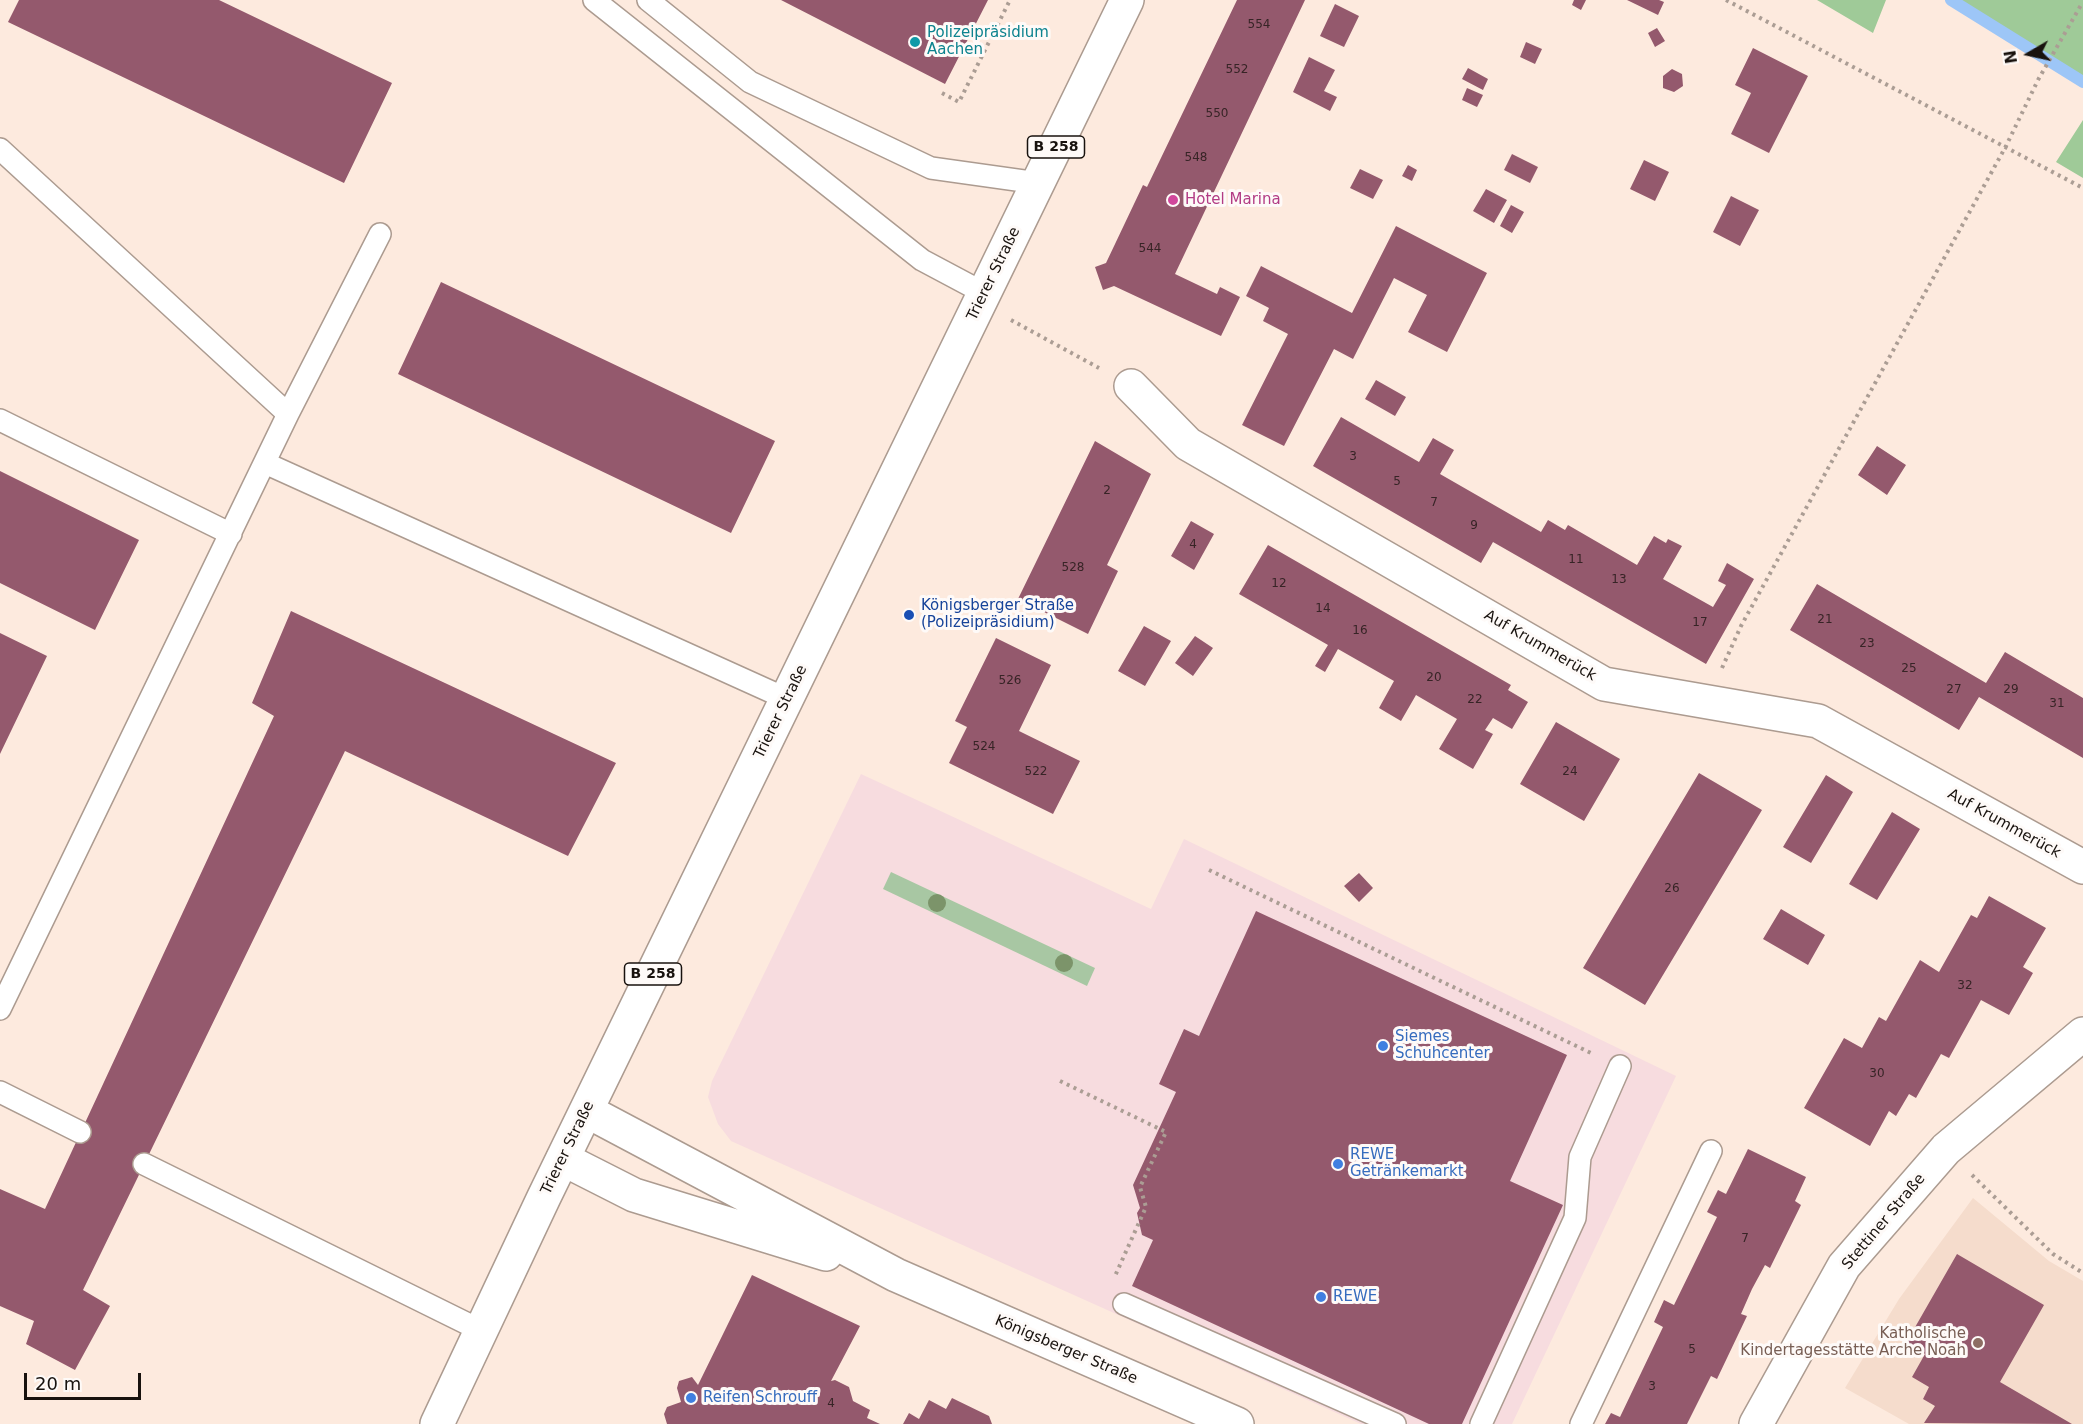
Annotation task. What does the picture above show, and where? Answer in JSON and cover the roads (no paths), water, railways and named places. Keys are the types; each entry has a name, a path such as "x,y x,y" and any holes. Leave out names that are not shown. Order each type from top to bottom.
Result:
{"street":[{"name":"Trierer Straße","path":"437,1424 586,1111 1127,0"},
{"name":"Auf Krummerück","path":"1131,386 1188,444 1604,684 1818,721 2083,867"},
{"name":"Stettiner Straße","path":"1756,1424 1844,1266 1946,1149 2083,1034"},
{"name":"Königsberger Straße","path":"586,1111 896,1275 1237,1424"},
{"name":"Königsberger Straße","path":"563,1159 634,1195 896,1275"}],"lane":[{"path":"594,0 922,260 982,298"},
{"path":"648,0 750,82 931,168 1038,183"},
{"path":"0,149 288,414"},
{"path":"0,1009 288,414 380,234"},
{"path":"0,420 231,534"},
{"path":"265,463 787,699"},
{"path":"1480,1424 1575,1218 1580,1157 1620,1066"},
{"path":"0,1092 80,1132"},
{"path":"1581,1424 1711,1150"},
{"path":"144,1164 480,1330"},
{"path":"1124,1304 1395,1424"}],"waterway":[{"path":"1951,0 2083,82"}],"place":[{"name":"Polizeipräsidium Aachen","path":"915,42"},
{"name":"Hotel Marina","path":"1173,200"},
{"name":"Königsberger Straße (Polizeipräsidium)","path":"909,615"},
{"name":"Siemes Schuhcenter","path":"1383,1046"},
{"name":"REWE Getränkemarkt","path":"1338,1164"},
{"name":"REWE","path":"1321,1297"},
{"name":"Katholische Kindertagesstätte Arche Noah","path":"1978,1343"},
{"name":"Reifen Schrouff","path":"691,1398"}]}
